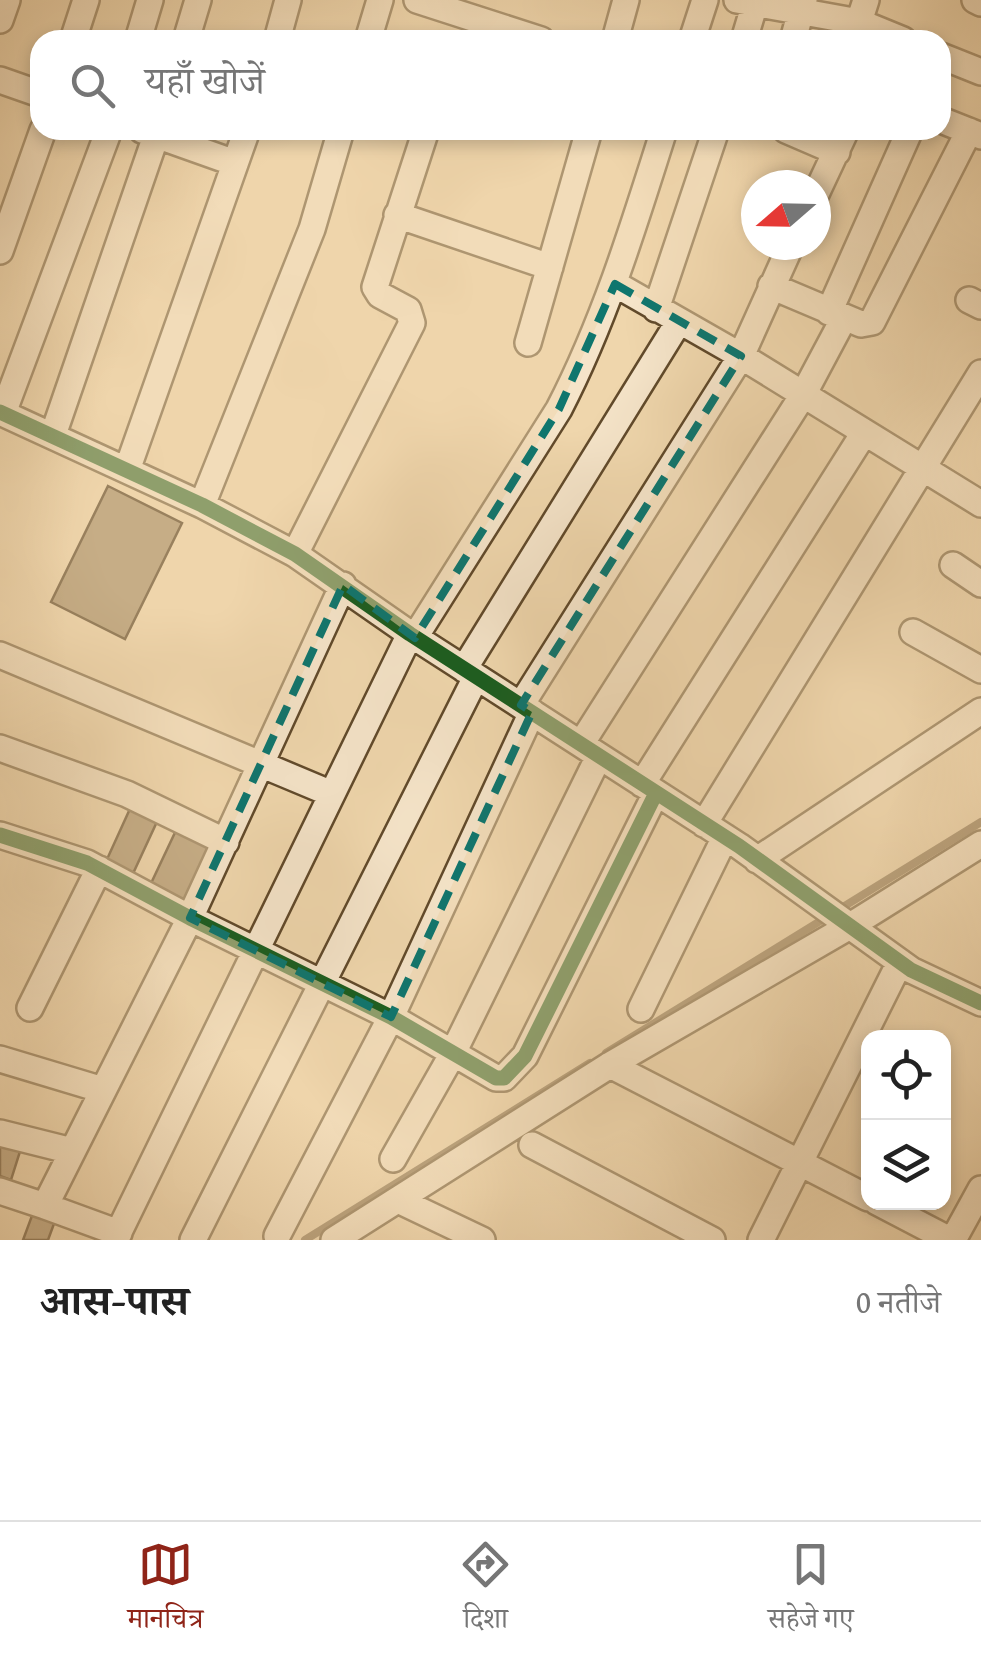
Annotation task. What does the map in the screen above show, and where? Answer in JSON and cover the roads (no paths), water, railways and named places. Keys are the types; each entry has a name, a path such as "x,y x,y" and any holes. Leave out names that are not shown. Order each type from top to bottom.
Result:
{"street":[{"path":"0,20 7,0"},
{"path":"76,30 86,0"},
{"path":"141,30 150,0"},
{"path":"189,30 198,0"},
{"path":"280,30 288,0"},
{"path":"371,30 380,0"},
{"path":"417,0 506,30"},
{"path":"618,30 626,0"},
{"path":"695,30 705,0"},
{"path":"746,30 750,2 862,11 889,30"},
{"path":"951,60 981,72"},
{"path":"0,80 30,90"},
{"path":"771,286 866,325 876,317 975,133 951,124"},
{"path":"0,250 39,140"},
{"path":"106,140 2,413 202,504 295,554 412,636 714,831 900,962 981,1003"},
{"path":"53,436 149,140"},
{"path":"173,140 235,163"},
{"path":"127,470 243,140"},
{"path":"202,504 312,229 339,140"},
{"path":"295,554 412,322 408,310 375,287 423,140"},
{"path":"528,344 586,140"},
{"path":"0,1191 117,1237 412,636 559,410 615,284 661,140"},
{"path":"193,1240 324,984 470,673 667,316 713,140"},
{"path":"392,1159 452,1054 590,750 803,395 906,140"},
{"path":"827,170 841,141"},
{"path":"397,215 550,266"},
{"path":"277,1236 391,1017 526,709 740,356 784,260"},
{"path":"615,284 981,504"},
{"path":"641,1009 714,831 981,374"},
{"path":"0,836 99,869 391,1017 496,1078 511,1073 525,1056 649,788 864,433"},
{"path":"953,566 981,584"},
{"path":"45,1206 190,918 343,586"},
{"path":"913,632 981,670"},
{"path":"0,655 332,794"},
{"path":"757,860 981,711"},
{"path":"0,748 127,794 226,842"},
{"path":"334,1240 837,918 981,844"},
{"path":"30,1008 99,869"},
{"path":"761,1240 900,962"},
{"path":"0,1059 104,1090"},
{"path":"610,1066 861,1194"},
{"path":"0,1133 72,1151"},
{"path":"532,1146 712,1240"},
{"path":"893,1210 952,1240 981,1189"},
{"path":"398,1200 482,1240"}],"waterway":[{"path":"606,1053 981,822"},
{"path":"305,1240 590,1063"}]}
